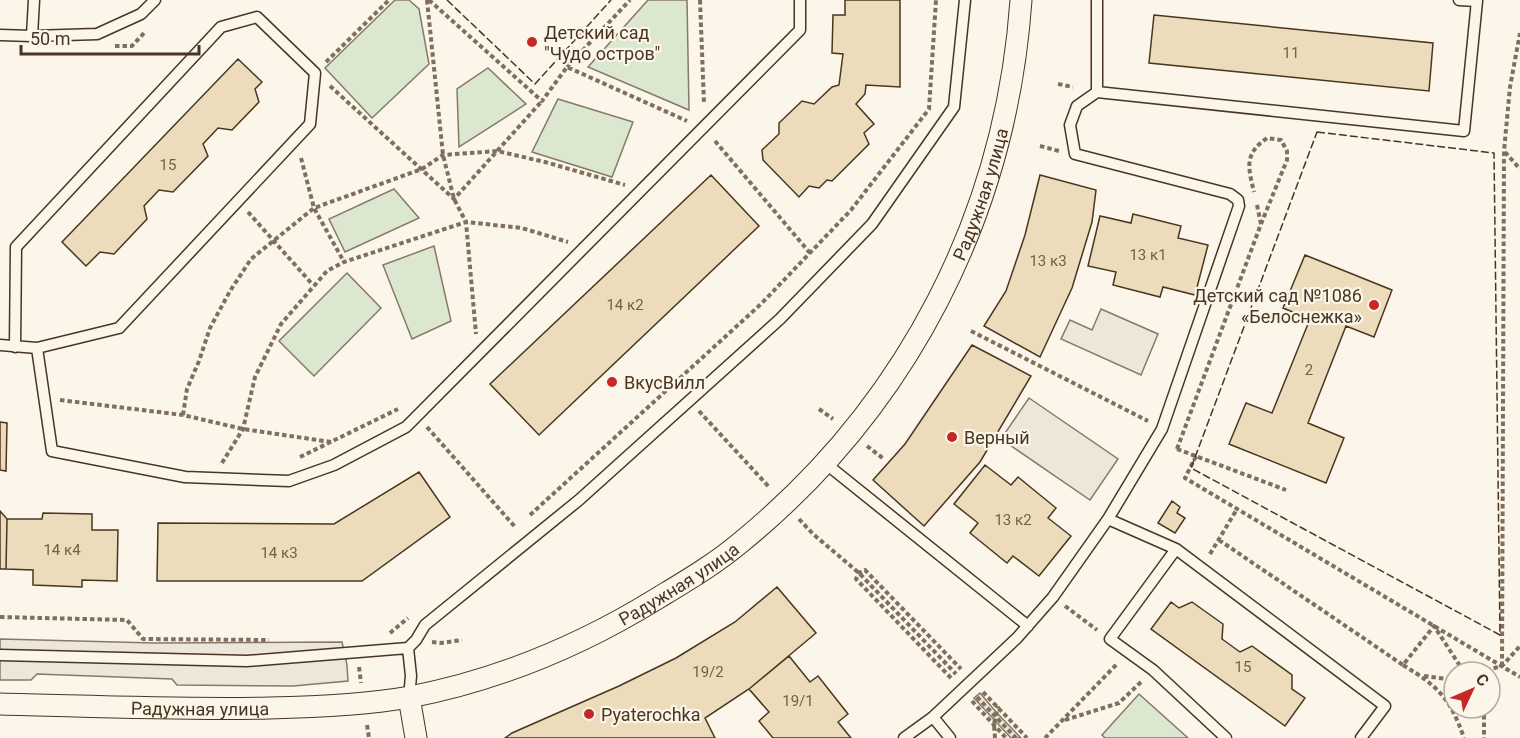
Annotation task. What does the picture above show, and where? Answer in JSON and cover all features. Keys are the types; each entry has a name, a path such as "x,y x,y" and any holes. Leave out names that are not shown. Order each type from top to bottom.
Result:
{"street":[{"name":"Радужная улица","path":"0,704 219,709 302,707 409,697 501,673 601,632 678,586 738,545 785,504 825,463 870,410 913,346 937,305 963,249 989,179 1000,141 1015,66 1021,0"},
{"path":"409,697 416,738"}],"lane":[{"path":"32,36 34,0"},
{"path":"0,35 97,34 141,14 155,0"},
{"path":"37,348 52,451 185,477 289,481 334,465 406,427 800,30 800,0"},
{"path":"0,655 247,661 408,648 425,625 579,500 780,319 872,224 954,107 965,0"},
{"path":"1097,0 1097,92"},
{"path":"904,738 933,717 1028,626 1053,597 1108,519 1162,429 1239,206 1238,200 1230,194 1074,154 1070,125 1077,106 1097,92 1464,131 1477,1 1459,0"},
{"path":"0,345 37,348 119,328 310,124 315,73 257,17 221,27 16,247 15,346"},
{"path":"825,463 1028,626"},
{"path":"1108,519 1176,549 1385,706 1361,738"},
{"path":"1176,549 1110,639 1153,670 1226,738"},
{"path":"408,648 411,676 409,697"},
{"path":"933,717 950,738"}],"path":[{"path":"389,0 315,73 454,199"},
{"path":"428,0 542,101"},
{"path":"428,0 443,155 454,199 466,222 477,356"},
{"path":"454,199 542,101 567,67 630,0"},
{"path":"700,0 704,129"},
{"path":"299,457 403,406 417,416 516,528 761,304 851,210 929,109 936,0"},
{"path":"1502,666 1504,151 1510,87 1520,33"},
{"path":"567,67 704,129 810,253"},
{"path":"1177,449 1287,160 1287,152 1281,140 1267,138 1256,145 1250,155 1248,170 1261,224"},
{"path":"297,139 314,208 344,262"},
{"path":"183,415 187,389 210,328 230,291 251,259 314,208 422,169 443,155 497,151 545,162 642,190"},
{"path":"1504,151 1520,169"},
{"path":"238,201 313,285"},
{"path":"233,463 222,463 243,429 255,377 281,324 327,271 344,262 466,222 522,228 586,247"},
{"path":"971,331 1162,429"},
{"path":"673,384 759,476"},
{"path":"44,399 183,415 243,429 368,447"},
{"path":"1156,441 1286,490"},
{"path":"1196,456 1185,478 1492,660"},
{"path":"1202,568 1237,508"},
{"path":"813,534 859,573 1016,738"},
{"path":"1218,540 1431,682 1446,698 1464,738"},
{"path":"1006,738 967,685 918,625 865,570 859,573 856,579 908,634 967,685 998,706 1027,738"},
{"path":"1053,597 1110,639"},
{"path":"387,635 415,612"},
{"path":"0,617 127,620 143,639 280,640"},
{"path":"908,634 918,625"},
{"path":"1403,665 1434,626"},
{"path":"1434,626 1456,660"},
{"path":"1502,666 1520,646"},
{"path":"1045,738 1128,652"},
{"path":"358,661 361,683"},
{"path":"1502,666 1520,677"},
{"path":"1062,721 1119,704 1153,670"},
{"path":"1420,675 1442,678"},
{"path":"995,738 994,724 998,706"},
{"path":"1484,720 1484,738"},
{"path":"368,725 369,738"}],"green space":[{"path":"395,0 409,0 419,9 429,64 372,118 325,68"},
{"path":"648,0 687,0 689,110 588,67"},
{"path":"488,68 526,104 459,147 457,89"},
{"path":"558,99 633,122 612,177 532,152"},
{"path":"394,189 419,218 345,252 329,219"},
{"path":"434,246 451,321 412,339 383,265"},
{"path":"347,273 381,308 314,376 279,341"},
{"path":"1139,694 1188,738 1105,738 1102,735"}],"shaded area":[{"path":"1101,309 1158,334 1141,375 1061,339 1070,320 1092,330"},
{"path":"1029,398 1118,459 1090,500 1001,439"},
{"path":"0,639 155,643 342,642 348,681 293,686 177,685 172,679 37,674 31,680 0,680"},
{"path":"980,693 1021,738 1011,738 974,698"}],"building":[{"path":"845,0 900,0 900,87 866,85 865,94 856,104 874,124 864,133 869,144 832,181 827,180 819,188 809,186 799,197 763,160 762,150 779,134 779,123 802,101 814,104 832,87 839,85 843,54 832,53 833,15 845,15"},
{"path":"1154,15 1433,43 1429,91 1149,63"},
{"path":"238,59 262,82 255,89 259,102 232,130 218,128 203,144 208,156 173,192 159,190 144,206 147,219 114,254 100,252 86,266 62,242"},
{"path":"711,175 759,226 539,435 490,384"},
{"path":"1040,175 1096,190 1092,222 1072,288 1040,357 984,326 1006,291 1025,235"},
{"path":"1133,214 1181,226 1178,238 1208,245 1195,295 1163,287 1160,297 1113,285 1116,272 1088,266 1100,216 1131,223"},
{"path":"1305,255 1392,290 1374,337 1346,326 1308,423 1344,438 1326,483 1229,444 1246,403 1272,413 1310,319 1283,308"},
{"path":"972,345 1031,376 980,462 924,526 873,480 905,444"},
{"path":"0,422 7,423 6,471 0,470"},
{"path":"985,465 1011,485 1018,477 1056,508 1048,518 1071,536 1039,576 1013,556 1007,563 970,533 978,523 954,504"},
{"path":"419,472 450,517 362,581 157,581 158,523 334,524"},
{"path":"1172,501 1180,507 1177,513 1185,518 1175,533 1158,523"},
{"path":"0,511 7,519 6,569 0,569"},
{"path":"43,513 92,514 92,530 118,530 117,581 82,580 82,587 33,585 33,570 6,569 7,519 42,519"},
{"path":"777,587 816,633 749,689 705,718 715,738 505,738 676,658 735,622"},
{"path":"1171,602 1179,608 1192,602 1223,624 1222,639 1240,652 1252,646 1292,675 1292,689 1305,698 1285,726 1151,629"},
{"path":"789,656 810,682 818,676 848,714 838,722 851,738 773,738 759,721 769,712 749,689"}],"fence":[{"path":"447,0 535,84 611,0"},
{"path":"1317,132 1494,153 1500,635 1191,468 1317,132"}],"place":[{"name":"Детский сад \"Чудо остров\"","path":"532,42"},
{"name":"Детский сад №1086 «Белоснежка»","path":"1374,305"},
{"name":"ВкусВилл","path":"612,382"},
{"name":"Верный","path":"952,437"},
{"name":"Pyaterochka","path":"589,714"}]}
